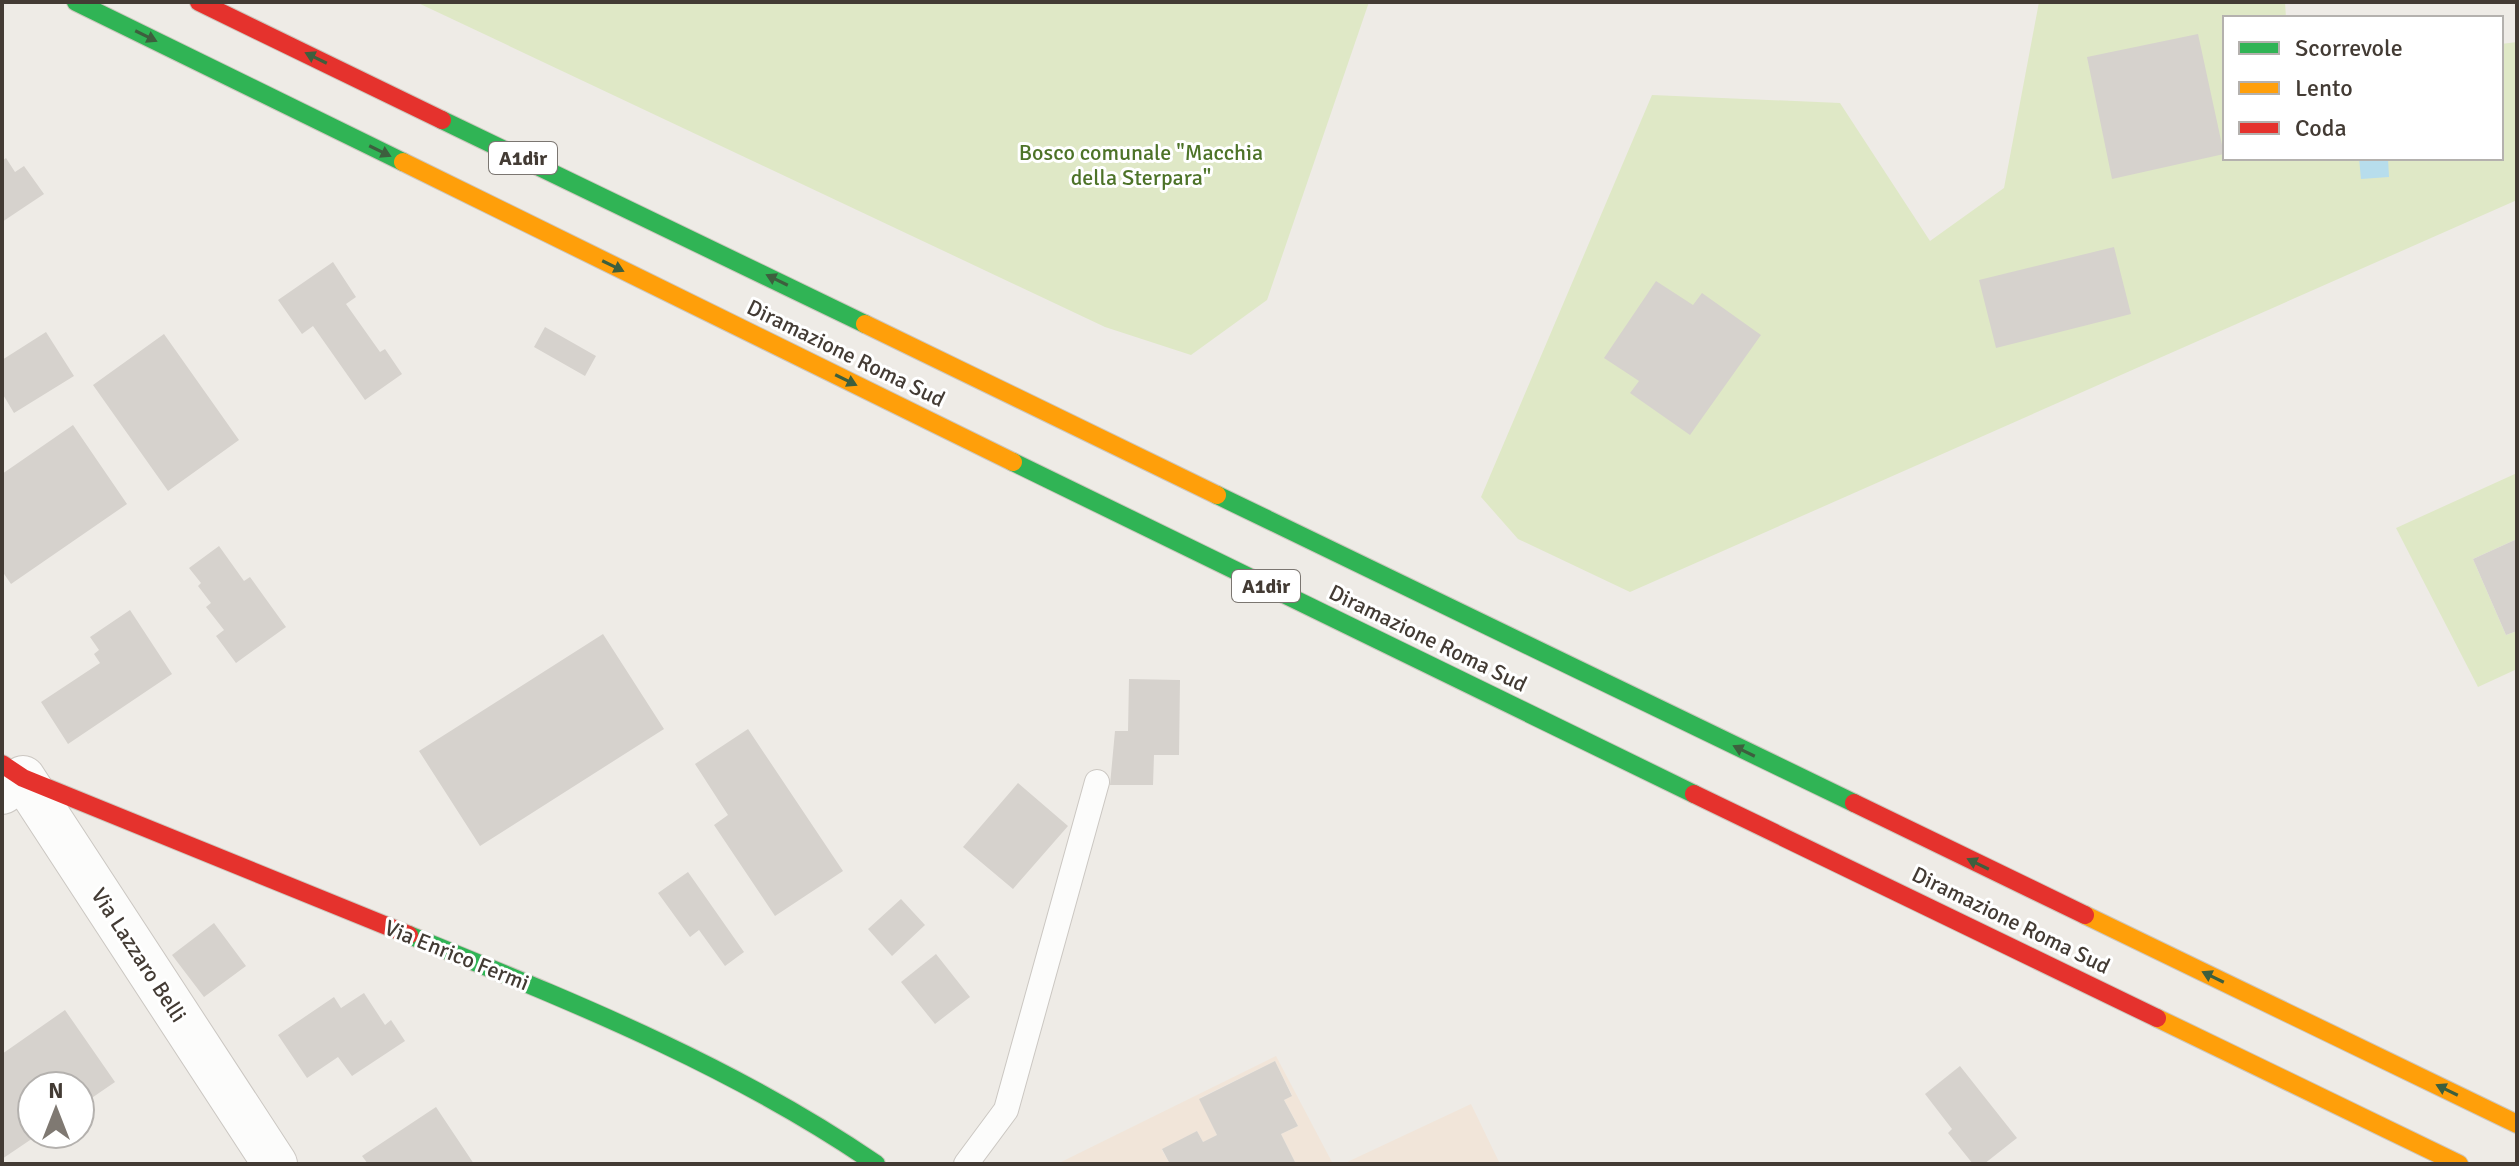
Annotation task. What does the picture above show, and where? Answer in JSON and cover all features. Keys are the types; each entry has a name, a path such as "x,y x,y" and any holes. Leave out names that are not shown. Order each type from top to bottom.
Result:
{"main road":[{"name":"Diramazione Roma Sud","path":"76,2 1245,576 2459,1164"},
{"name":"Diramazione Roma Sud","path":"199,2 2517,1124"},
{"name":"Via Enrico Fermi","path":"7,771 623,1025 769,1098 876,1164"}],"street":[{"name":"Via Lazzaro Belli","path":"7,771 275,1164"}],"lane":[{"path":"966,1164 1006,1110 1097,782"}],"shaded area":[{"path":"1276,1056 1333,1164 1296,1164 1281,1134 1298,1126 1284,1100 1292,1095 1275,1061 1200,1098 1217,1135 1203,1142 1197,1131 1162,1150 1170,1164 1057,1164"},
{"path":"1471,1104 1500,1164 1343,1164"}],"green space":[{"name":"Bosco comunale \"Macchia della Sterpara\"","path":"416,2 1369,2 1267,300 1191,355 1105,327"},
{"path":"2039,2 2285,2 2286,16 2223,16 2223,160 2503,160 2503,44 2517,42 2517,200 1630,592 1518,539 1481,497 1652,95 1840,103 1930,241 2004,188"},
{"path":"2517,473 2517,539 2473,559 2506,635 2517,631 2517,669 2478,687 2396,528"}],"water":[{"path":"2359,160 2388,160 2389,177 2361,179"}],"building":[{"path":"2198,34 2223,154 2112,179 2087,57"},
{"path":"6,158 15,172 24,166 44,194 2,222 2,161"},
{"path":"2114,247 2131,314 1996,348 1979,280"},
{"path":"333,262 356,297 346,304 380,352 385,349 402,374 365,400 313,326 302,334 278,300"},
{"path":"1656,281 1693,305 1702,293 1761,335 1690,435 1630,393 1639,381 1604,358"},
{"path":"545,327 596,356 585,376 534,347"},
{"path":"46,332 74,376 14,413 2,393 2,360"},
{"path":"164,334 239,440 168,491 93,385"},
{"path":"73,425 127,504 11,584 2,571 2,474"},
{"path":"2517,539 2517,631 2506,635 2473,559"},
{"path":"219,546 244,581 250,577 286,627 236,663 216,636 224,630 206,607 211,603 189,568"},
{"path":"130,610 172,674 68,744 41,702 100,663 94,654 99,650 90,637"},
{"path":"603,634 664,729 480,846 419,751"},
{"path":"1129,679 1180,680 1179,755 1154,755 1153,785 1110,785 1115,731 1128,731"},
{"path":"748,729 843,871 775,916 714,825 728,815 695,764"},
{"path":"1018,783 1068,826 1013,889 963,847"},
{"path":"688,872 744,952 725,966 699,930 690,937 658,893"},
{"path":"901,899 925,925 892,956 868,929"},
{"path":"214,923 246,966 204,997 172,955"},
{"path":"936,954 970,997 935,1024 901,982"},
{"path":"364,993 385,1025 391,1020 405,1041 352,1076 338,1057 307,1078 278,1035 334,997 341,1008"},
{"path":"65,1010 115,1082 96,1095 96,1070 16,1070 16,1150 2,1159 2,1054"},
{"path":"1275,1061 1292,1096 1284,1100 1298,1126 1281,1134 1296,1164 1170,1164 1162,1149 1197,1131 1203,1142 1217,1135 1199,1099"},
{"path":"1960,1066 2017,1138 1984,1164 1973,1164 1948,1133 1952,1129 1925,1094"},
{"path":"436,1107 474,1164 368,1164 362,1156"}],"traffic: fast":[{"path":"76,2 403,162"},
{"path":"442,120 865,324"},
{"path":"1013,462 1694,794"},
{"path":"1217,495 1854,803"},
{"path":"409,935 590,1010 707,1065 821,1128 876,1164"}],"traffic: slow":[{"path":"403,162 1013,462"},
{"path":"865,324 1217,495"},
{"path":"2085,915 2517,1124"},
{"path":"2157,1018 2459,1164"}],"traffic: jam":[{"path":"199,2 442,120"},
{"path":"2,764 23,778 409,935"},
{"path":"1694,794 2157,1018"},
{"path":"1854,803 2085,915"}]}
